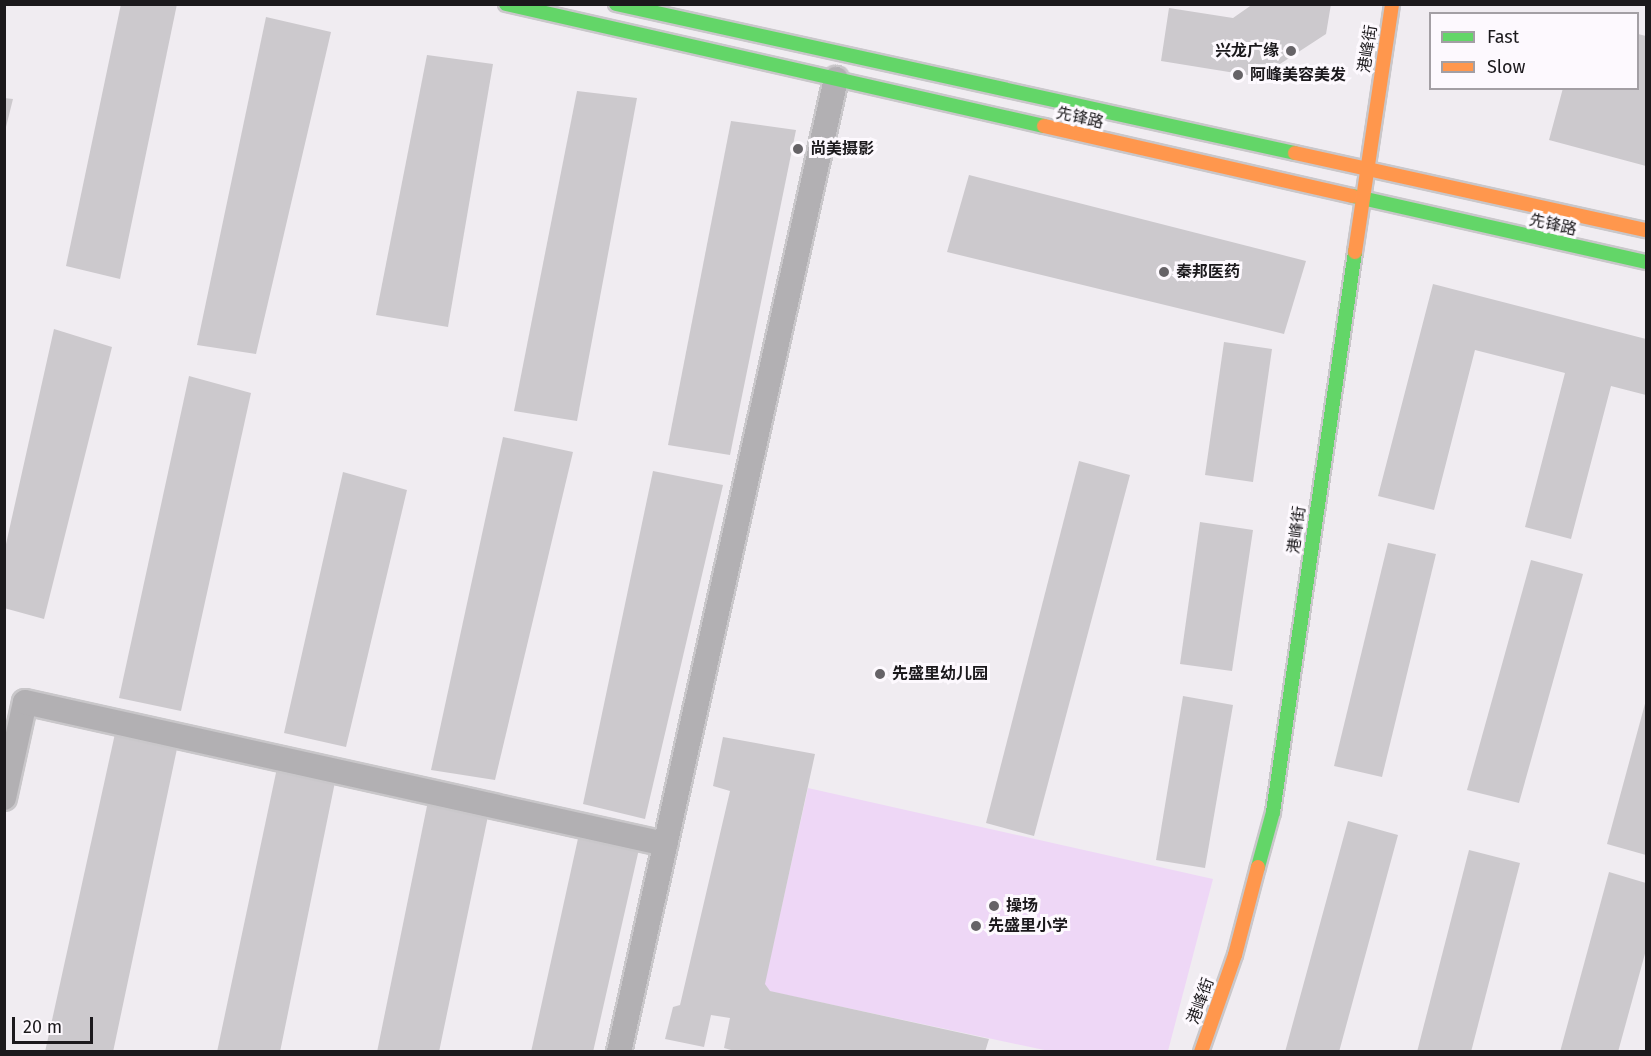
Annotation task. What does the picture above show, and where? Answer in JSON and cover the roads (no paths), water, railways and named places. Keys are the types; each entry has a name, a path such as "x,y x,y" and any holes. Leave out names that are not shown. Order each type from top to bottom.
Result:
{"street":[{"name":"先锋路","path":"506,4 1647,262"},
{"path":"616,4 1647,230"},
{"name":"港峰街","path":"1201,1052 1235,956 1273,812 1361,199 1392,4"},
{"path":"619,1052 836,79"},
{"path":"4,798 25,702 665,844"}],"place":[{"name":"兴龙广缘","path":"1291,51"},
{"name":"阿峰美容美发","path":"1238,75"},
{"name":"尚美摄影","path":"798,149"},
{"name":"秦邦医药","path":"1164,272"},
{"name":"先盛里幼儿园","path":"880,674"},
{"name":"操场","path":"994,906"},
{"name":"先盛里小学","path":"976,926"}]}
